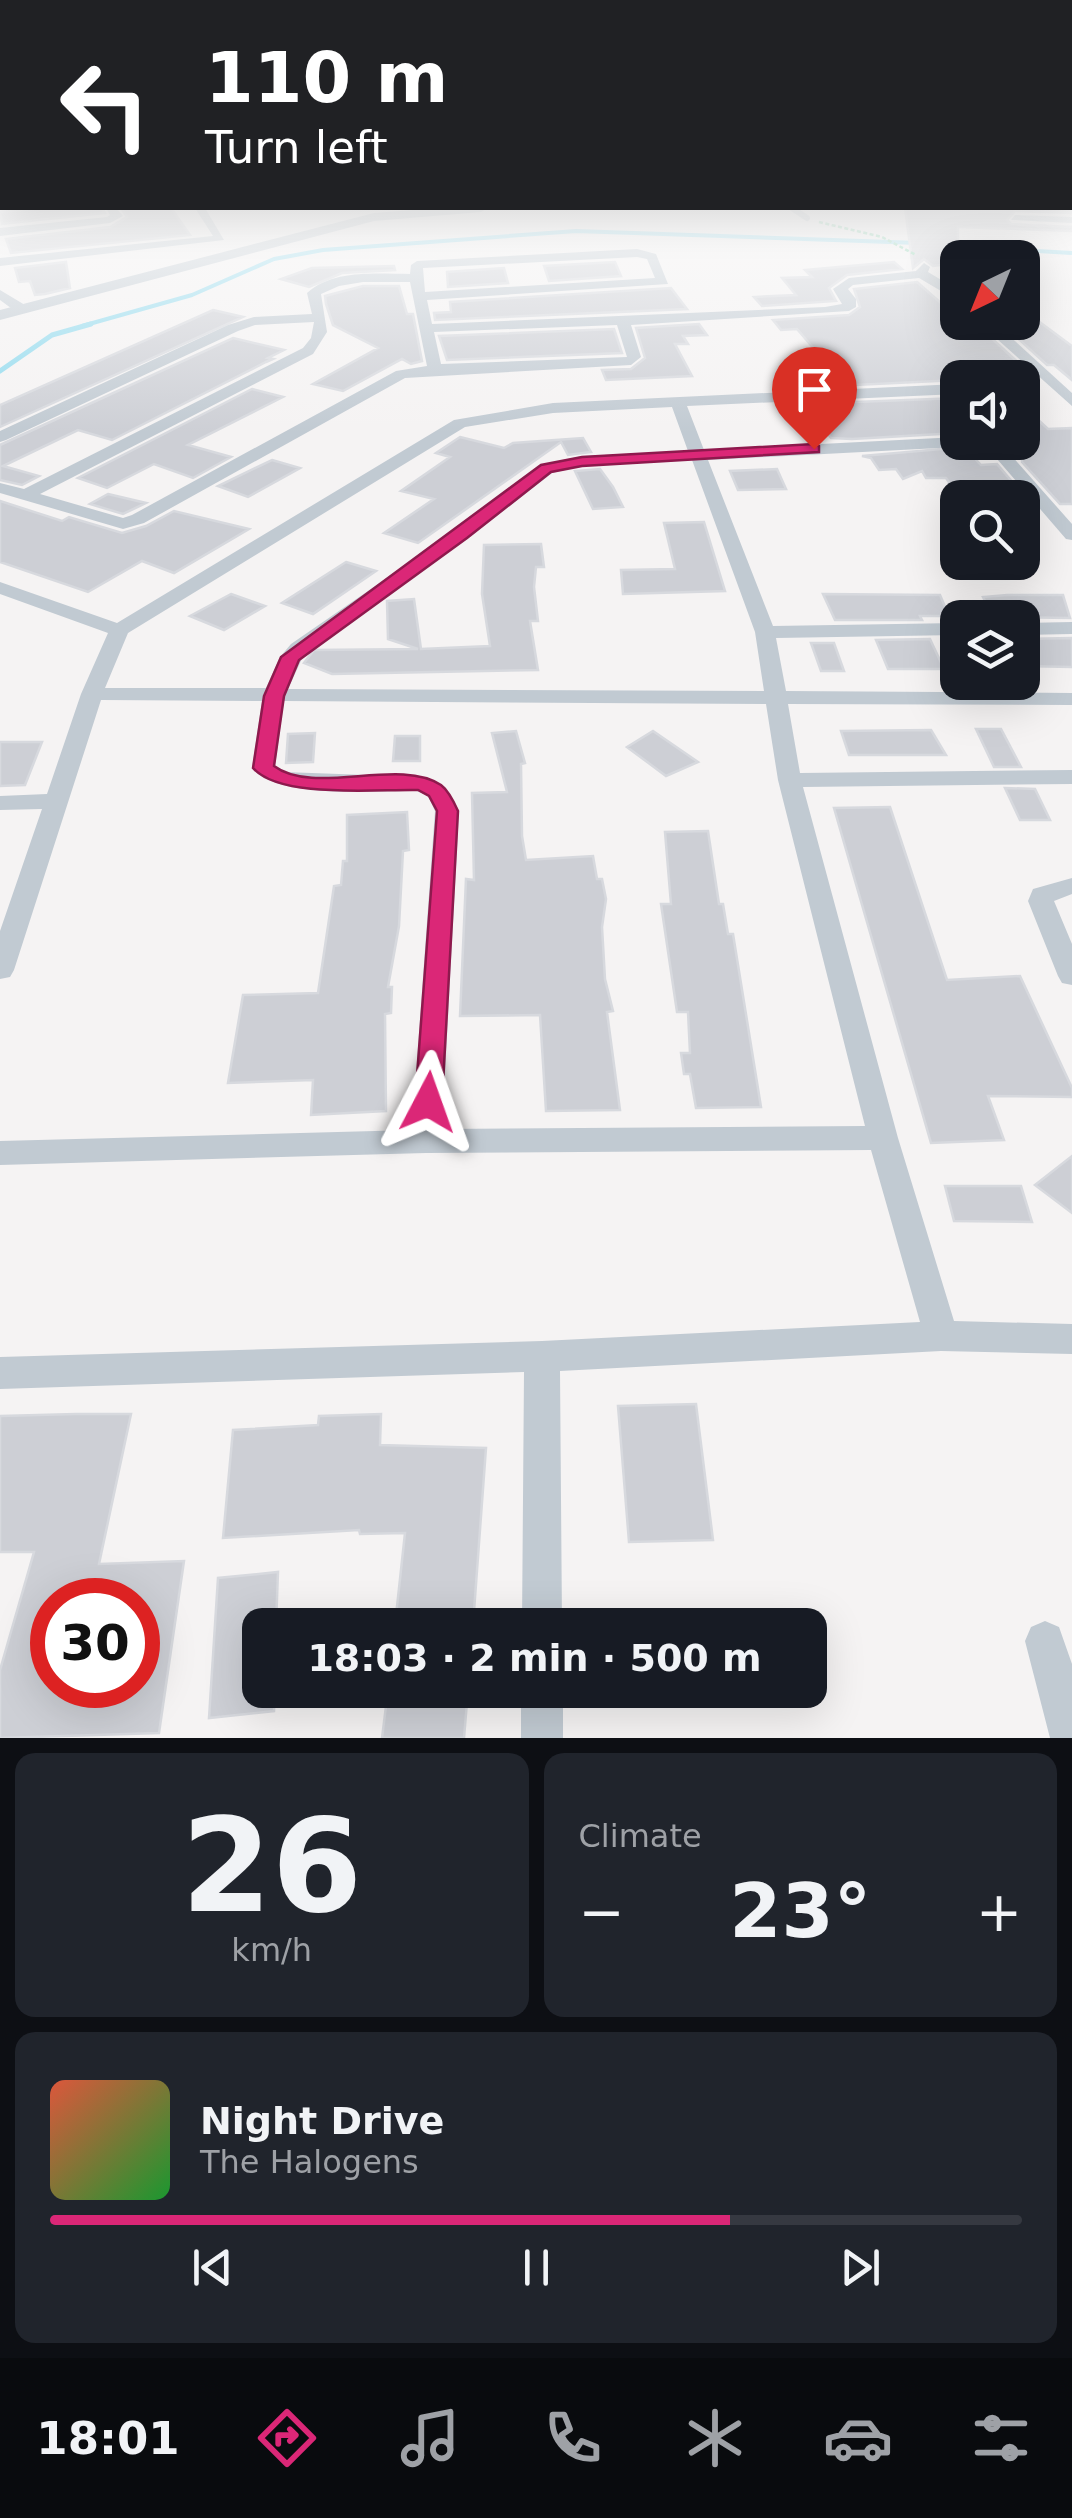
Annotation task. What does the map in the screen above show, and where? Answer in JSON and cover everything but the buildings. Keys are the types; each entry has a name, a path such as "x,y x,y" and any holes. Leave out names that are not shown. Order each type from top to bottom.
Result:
{"street":[{"path":"0,315 179,270"},
{"path":"417,270 435,368"},
{"path":"420,296 663,281 658,270"},
{"path":"428,328 826,312 849,307 849,299 840,289 849,282 921,270"},
{"path":"922,270 940,281"},
{"path":"24,496 308,351 320,342 314,293 321,287 347,281 416,278"},
{"path":"0,294 20,308"},
{"path":"0,437 232,328 254,321 320,318"},
{"path":"0,970 92,694 120,630 460,423 546,387 631,361 634,356 623,321"},
{"path":"1004,340 1072,402"},
{"path":"0,488 113,524 138,520 384,381 435,368 546,387 678,402 940,390"},
{"path":"1040,385 1051,385"},
{"path":"678,402 766,632 790,780 940,1336"},
{"path":"426,1141 448,811 437,792 422,784 294,781 276,777 263,768 274,696 298,648 461,535 546,468 582,461 940,443"},
{"path":"1008,460 1064,514 1072,534"},
{"path":"1,589 120,630"},
{"path":"1040,628 1072,628"},
{"path":"766,632 940,630"},
{"path":"92,694 1072,699"},
{"path":"790,780 1072,777"},
{"path":"0,803 55,801"},
{"path":"1072,886 1048,890 1041,901 1072,976"},
{"path":"0,1153 426,1141 884,1138"},
{"path":"0,1374 542,1356 940,1336 1072,1339"},
{"path":"542,1356 542,1608"},
{"path":"1045,1641 1070,1738"},
{"path":"542,1708 542,1738"}],"waterway":[{"path":"82,326 192,295 249,270"},
{"path":"0,371 52,335 91,324"}],"route":[{"path":"428,1102 448,811 437,792 422,784 294,781 276,777 263,768 274,696 290,657 461,535 546,468 582,461 814,449"}]}
